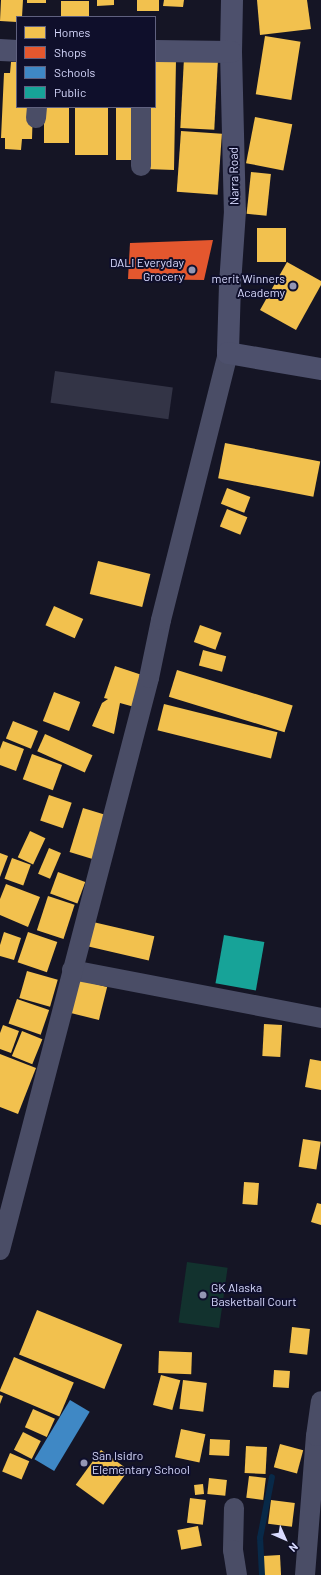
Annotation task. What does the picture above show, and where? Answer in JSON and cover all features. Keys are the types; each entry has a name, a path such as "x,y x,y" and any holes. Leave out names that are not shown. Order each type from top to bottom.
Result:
{"street":[{"name":"Narra Road","path":"228,353 230,284 235,211 231,52 232,0"},
{"path":"0,50 16,51"},
{"path":"156,51 231,52"},
{"path":"141,108 141,166"},
{"path":"0,1250 149,678 161,620 228,353 321,369"},
{"path":"72,970 321,1018"},
{"path":"305,1575 314,1456 321,1401"},
{"path":"234,1508 233,1550 237,1575"}],"green space":[{"name":"GK Alaska Basketball Court","path":"187,1262 228,1268 219,1328 179,1322"}],"building: Homes":[{"path":"1,0 23,0 22,16 16,16 16,22 0,21"},
{"path":"27,0 46,0 46,3 27,3"},
{"path":"97,0 114,0 114,5 97,6"},
{"path":"137,0 159,0 159,11 137,11"},
{"path":"164,0 184,0 183,7 163,6"},
{"path":"257,0 307,0 311,29 260,35"},
{"path":"61,1 89,1 89,16 61,16"},
{"path":"265,36 301,42 291,100 256,94"},
{"path":"184,58 218,60 214,130 180,128"},
{"path":"156,59 176,60 174,170 145,169 147,108 156,108"},
{"path":"11,62 16,62 16,108 33,108 32,139 22,139 21,150 5,149 5,138 1,138 4,73 10,73"},
{"path":"44,108 69,108 69,143 44,143"},
{"path":"75,108 108,108 108,155 75,155"},
{"path":"116,108 137,108 137,160 116,160"},
{"path":"255,117 292,124 283,170 246,163"},
{"path":"181,131 222,134 218,195 177,192"},
{"path":"251,172 271,174 267,216 247,214"},
{"path":"257,228 286,228 286,262 257,262"},
{"path":"287,262 321,281 321,285 296,330 260,310"},
{"path":"225,443 320,462 313,497 218,478"},
{"path":"227,488 250,497 244,513 221,504"},
{"path":"227,509 247,517 240,535 220,527"},
{"path":"98,561 150,574 142,607 90,594"},
{"path":"54,606 83,619 75,638 45,625"},
{"path":"200,625 222,633 215,650 194,642"},
{"path":"203,650 226,656 222,672 199,665"},
{"path":"115,666 148,677 138,708 120,703 114,734 92,726 102,703 108,699 104,698"},
{"path":"177,670 293,705 285,732 169,697"},
{"path":"54,692 80,702 69,731 43,721"},
{"path":"164,704 278,732 271,759 157,730"},
{"path":"13,721 38,731 31,749 6,739"},
{"path":"45,734 93,755 85,773 37,751"},
{"path":"3,741 24,749 16,771 0,765 0,749"},
{"path":"32,754 62,765 53,790 23,779"},
{"path":"49,795 72,803 63,828 40,821"},
{"path":"83,808 106,815 93,859 70,852"},
{"path":"30,831 45,838 33,864 18,857"},
{"path":"49,848 61,853 50,879 38,874"},
{"path":"0,853 8,856 0,877"},
{"path":"12,858 31,865 23,886 4,879"},
{"path":"58,872 85,882 77,904 50,894"},
{"path":"6,884 40,897 28,927 0,915 0,899"},
{"path":"48,896 75,905 64,939 37,930"},
{"path":"93,922 154,936 149,961 87,946"},
{"path":"4,932 21,938 14,960 0,956 0,945"},
{"path":"28,932 57,942 47,972 18,962"},
{"path":"27,971 58,980 50,1007 19,998"},
{"path":"79,980 107,987 99,1020 71,1013"},
{"path":"17,999 49,1010 41,1035 9,1024"},
{"path":"264,1024 282,1025 280,1057 262,1056"},
{"path":"3,1025 19,1031 11,1053 0,1049 0,1033"},
{"path":"22,1031 42,1039 32,1064 12,1056"},
{"path":"0,1054 36,1068 18,1114 0,1107"},
{"path":"310,1059 321,1061 321,1090 305,1087"},
{"path":"303,1139 321,1142 316,1169 299,1167"},
{"path":"244,1182 259,1183 257,1205 242,1204"},
{"path":"317,1203 321,1204 321,1225 311,1222"},
{"path":"37,1310 122,1344 104,1389 19,1355"},
{"path":"292,1327 310,1329 307,1355 289,1353"},
{"path":"159,1351 192,1352 191,1374 158,1373"},
{"path":"14,1357 74,1382 59,1416 0,1391"},
{"path":"274,1370 290,1371 289,1388 273,1387"},
{"path":"161,1375 180,1380 172,1410 153,1405"},
{"path":"183,1380 207,1383 203,1412 179,1409"},
{"path":"0,1395 3,1396 0,1404"},
{"path":"33,1409 55,1419 47,1437 25,1427"},
{"path":"181,1429 205,1434 199,1463 175,1457"},
{"path":"23,1432 41,1441 32,1459 14,1450"},
{"path":"210,1439 230,1440 229,1456 209,1455"},
{"path":"280,1444 303,1450 297,1473 274,1467"},
{"path":"246,1446 267,1447 266,1474 245,1473"},
{"path":"101,1450 129,1470 103,1505 76,1485"},
{"path":"10,1453 29,1461 22,1480 2,1471"},
{"path":"249,1476 266,1478 263,1500 246,1498"},
{"path":"209,1478 227,1480 225,1496 207,1494"},
{"path":"203,1484 204,1494 195,1495 194,1485"},
{"path":"190,1498 206,1500 203,1525 187,1523"},
{"path":"271,1500 295,1503 292,1527 268,1524"},
{"path":"198,1526 202,1546 181,1550 177,1530"},
{"path":"280,1555 281,1575 264,1575 263,1556"}],"building: Shops":[{"path":"213,240 204,280 128,279 130,243"}],"building: Schools":[{"path":"70,1400 90,1412 54,1471 34,1459"}],"building: Public":[{"path":"224,935 264,942 256,990 215,983"}],"building: Other":[{"path":"55,371 173,388 168,419 51,403"}],"waterway":[{"path":"262,1575 260,1538 272,1477"}],"place":[{"name":"DALI Everyday Grocery","path":"192,270"},
{"name":"merit Winners Academy","path":"293,286"},
{"name":"GK Alaska Basketball Court","path":"203,1295"},
{"name":"San Isidro Elementary School","path":"84,1463"}]}
